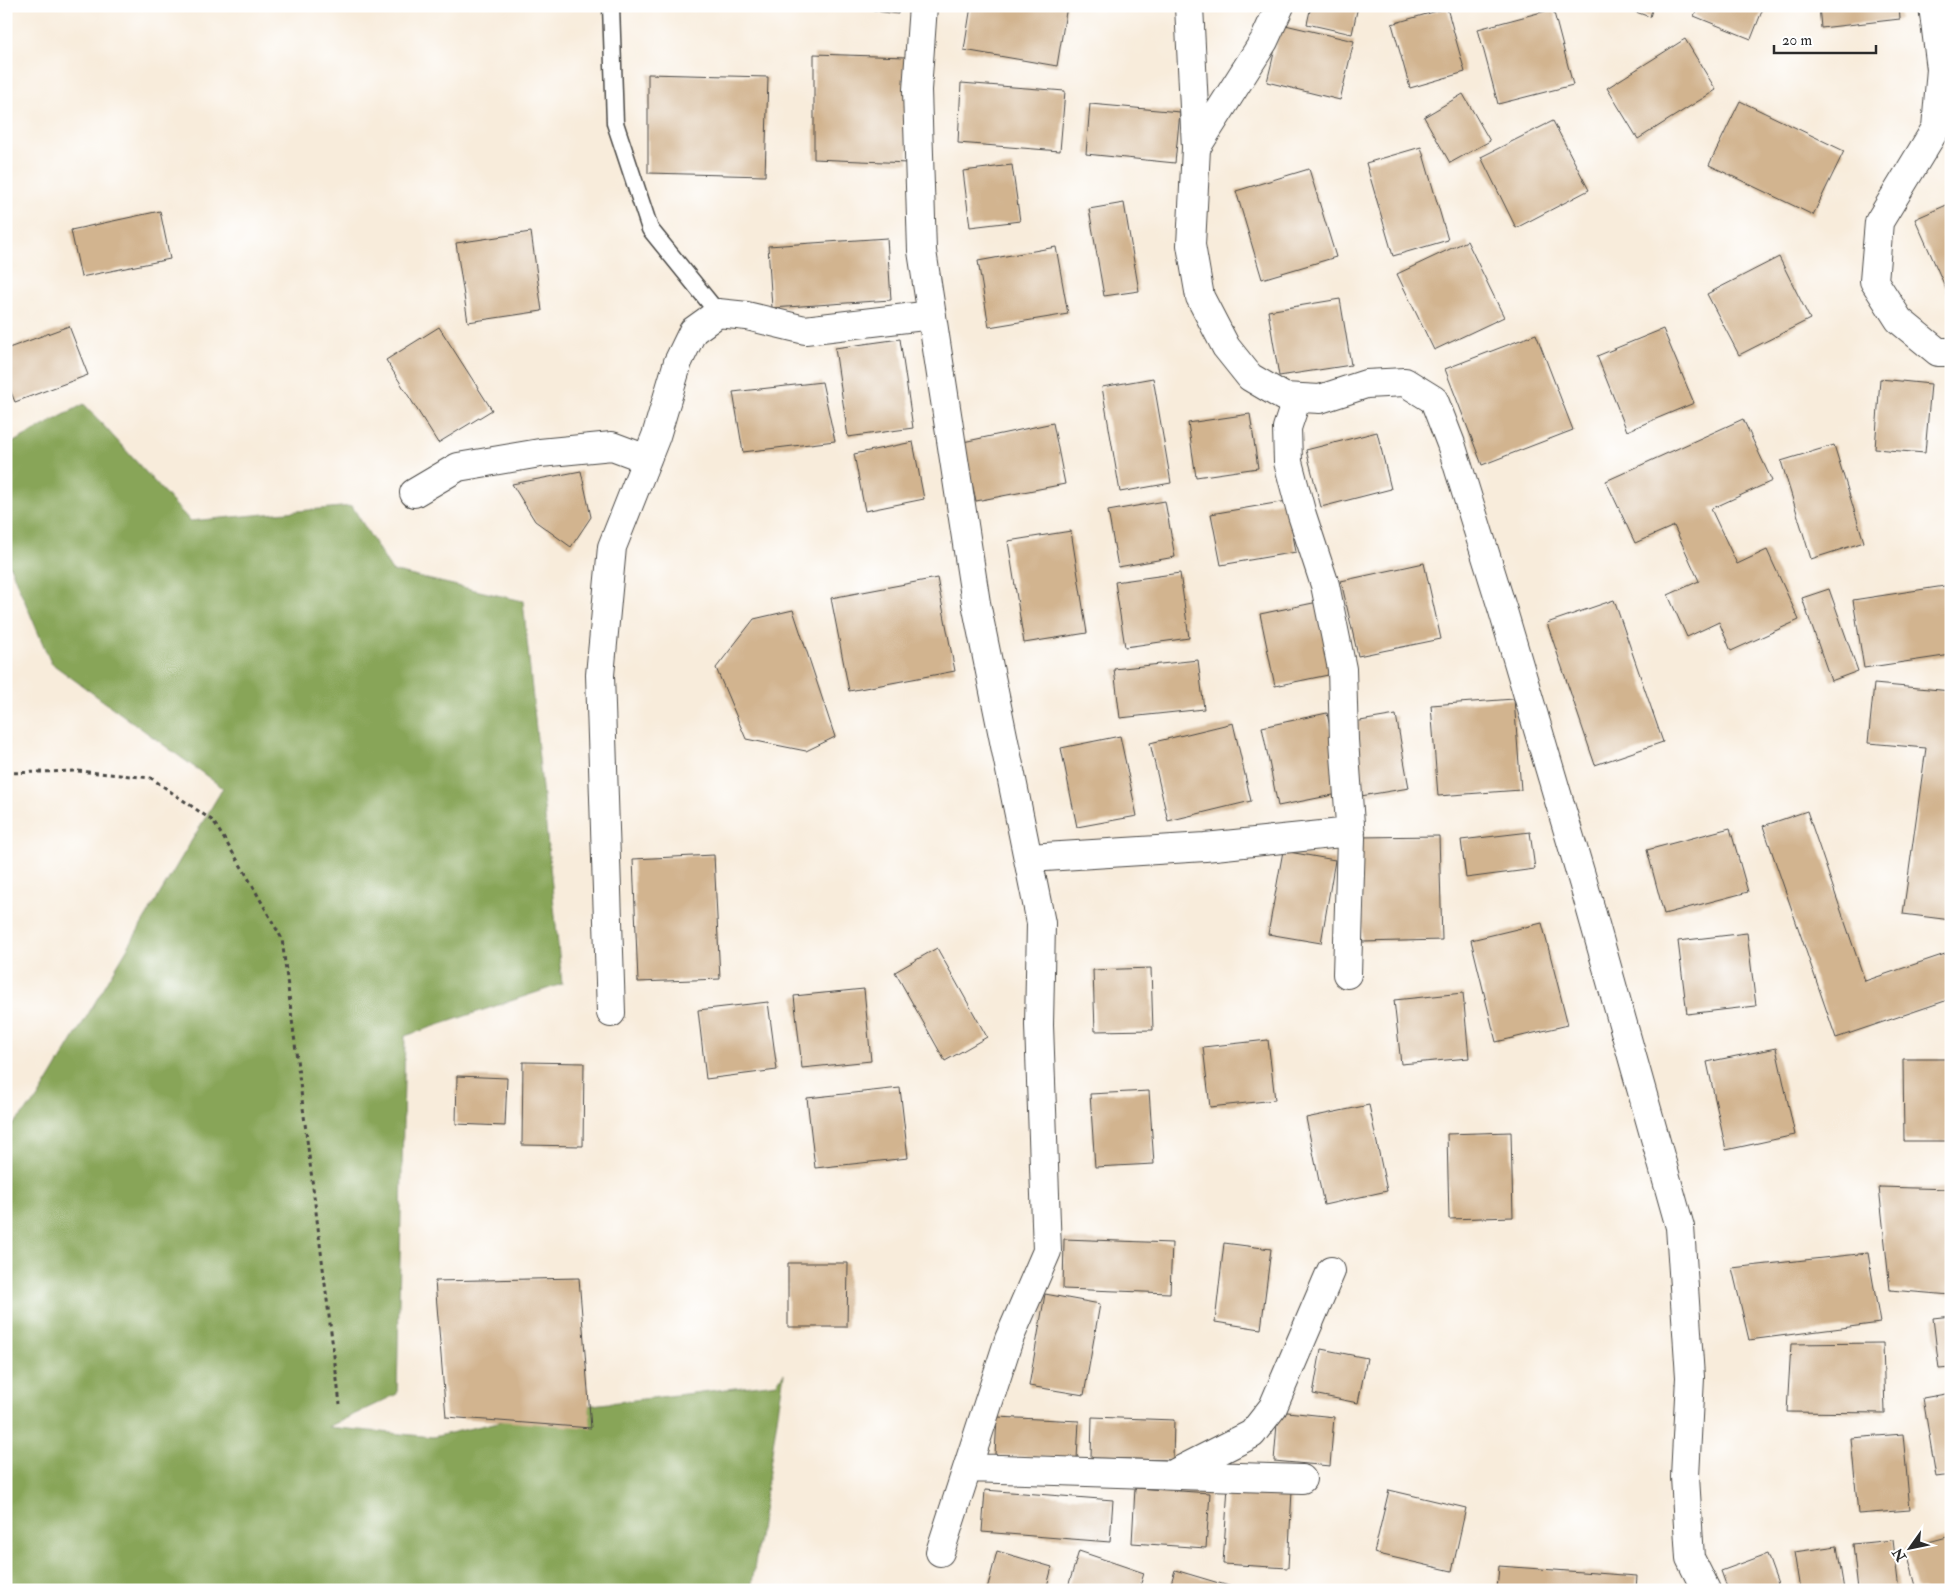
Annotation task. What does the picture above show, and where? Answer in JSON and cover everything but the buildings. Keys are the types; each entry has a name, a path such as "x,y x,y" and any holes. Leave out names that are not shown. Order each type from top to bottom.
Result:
{"street":[{"path":"924,6 917,90 922,251 976,603 1041,923 1039,1025 1047,1251 1009,1339 940,1552"},
{"path":"1189,6 1196,148 1191,245 1200,297 1226,347 1250,377 1284,397 1320,399 1366,384 1404,382 1434,400 1451,444 1503,611 1583,882 1680,1227 1690,1376 1685,1477 1690,1558 1706,1590"},
{"path":"1196,148 1264,41 1280,6"},
{"path":"1933,6 1941,69 1936,128 1879,222 1874,281 1899,320 1938,352 1951,352"},
{"path":"611,1013 600,675 612,547 656,436 678,362 689,338 693,331 718,313 747,316 805,330 932,315"},
{"path":"1297,398 1287,428 1288,462 1302,515 1325,585 1342,669 1344,740 1351,832 1347,974"},
{"path":"414,493 458,466 540,453 612,446 647,458"},
{"path":"1029,858 1205,847 1351,832"},
{"path":"1172,1474 1252,1434 1273,1407 1331,1271"},
{"path":"968,1468 1302,1479"}],"lane":[{"path":"611,6 615,123 650,229 718,313"}],"path":[{"path":"6,773 77,771 151,778 212,821 246,874 282,940 340,1404"}],"green space":[{"path":"84,404 190,521 352,506 392,571 523,601 562,984 405,1036 397,1394 328,1427 433,1437 550,1410 777,1383 784,1373 751,1590 6,1590 6,1132 38,1098 223,788 51,663 6,557 6,446"}]}
